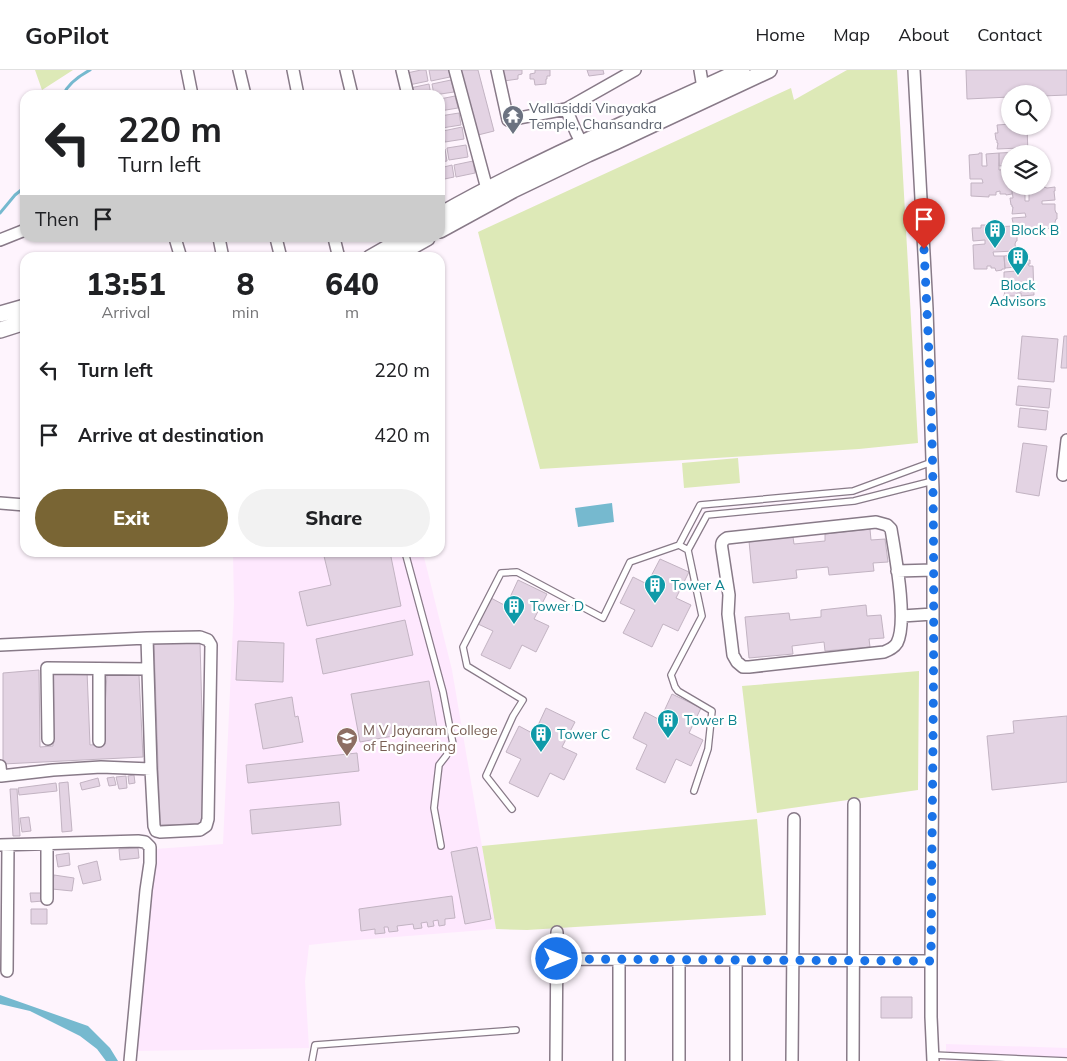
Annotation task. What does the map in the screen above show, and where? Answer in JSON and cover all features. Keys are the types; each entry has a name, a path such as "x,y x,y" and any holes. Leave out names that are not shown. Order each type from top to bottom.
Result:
{"main road":[{"path":"445,227 585,148 742,70"},
{"path":"445,212 488,188 585,148 615,142 769,70"},
{"path":"391,249 414,242"},
{"path":"0,314 20,308"},
{"path":"0,330 20,323"}],"street":[{"path":"187,70 191,90"},
{"path":"239,70 243,90"},
{"path":"292,70 297,90"},
{"path":"346,70 351,90"},
{"path":"402,70 407,90"},
{"path":"454,70 488,188"},
{"path":"497,70 508,120 566,109 636,70"},
{"path":"700,70 703,88"},
{"path":"914,70 927,309 933,481 931,961 933,1058"},
{"path":"566,109 585,148"},
{"path":"0,240 20,232"},
{"path":"1063,474 1067,440"},
{"path":"0,503 20,505"},
{"path":"876,522 887,525 891,529 898,571 902,616 898,642 890,650 884,652 744,667 736,662 733,655 723,540 727,538 876,522"},
{"path":"898,571 933,570"},
{"path":"902,616 933,614"},
{"path":"0,645 147,638 200,637 208,640 211,645 208,819 206,826 200,830 160,832 156,831 154,826 147,638"},
{"path":"48,739 47,668 148,669"},
{"path":"98,741 99,669"},
{"path":"0,766 1,776 53,770 101,768 151,769"},
{"path":"853,1061 854,804"},
{"path":"792,1061 794,819"},
{"path":"7,971 4,845 145,842 150,847 150,863 130,1061"},
{"path":"46,844 46,899"},
{"path":"556,1061 557,932"},
{"path":"557,959 931,961"},
{"path":"619,960 619,1061"},
{"path":"678,1061 679,960"},
{"path":"736,960 736,1061"}],"lane":[{"path":"512,809 486,776 523,700 467,666 462,647 501,572 517,572 604,618 630,562 679,545 700,505 852,491 932,462"},
{"path":"694,790 708,749 712,711 678,690 671,675 702,616 688,550 707,515 854,501 933,481"},
{"path":"679,545 688,550"},
{"path":"406,557 442,692 453,744 439,765 434,808 441,846"},
{"path":"312,1061 315,1045 516,1030"},
{"path":"933,1058 1067,1061"}],"shaded area":[{"name":"M V Jayaram College of Engineering","path":"233,557 424,557 452,670 496,929 309,945 305,981 309,1048 137,1051 155,849 223,844 234,604"},
{"path":"946,1044 1067,1048 1067,1061 946,1061"}],"green space":[{"path":"35,70 73,70 42,90"},
{"path":"847,70 897,70 918,443 859,449 540,469 478,232 791,88 794,100"},
{"path":"738,458 740,483 684,488 682,463"},
{"path":"919,671 918,790 757,813 742,686"},
{"path":"757,819 766,915 527,930 496,929 482,846"}],"water":[{"path":"612,503 614,522 578,527 575,508"},
{"path":"0,995 88,1026 110,1048 118,1061 106,1061 97,1049 80,1036 30,1011 0,1004"}],"building":[{"path":"426,70 428,81 409,85 407,73"},
{"path":"429,70 449,70 450,77 431,81"},
{"path":"457,70 478,70 494,131 474,136"},
{"path":"503,70 522,70 522,74 518,75 518,79 504,81"},
{"path":"535,70 550,70 550,76 547,76 546,84 535,85 534,79 530,79 530,74 535,73"},
{"path":"587,70 603,70 604,74 589,76"},
{"path":"966,70 1067,70 1067,95 1051,96 1051,85 1001,85 1001,97 967,99"},
{"path":"451,80 454,92 445,93 445,90 433,90 432,84"},
{"path":"429,84 430,90 410,90 410,88"},
{"path":"455,96 458,108 445,110 445,98"},
{"path":"459,113 461,125 445,128 445,115"},
{"path":"997,125 1001,125 1001,135 1027,135 1028,145 1001,145 1001,149 997,149 998,143 995,133 998,133"},
{"path":"462,127 464,139 445,142 445,131"},
{"path":"466,145 468,157 449,160 447,148"},
{"path":"982,153 982,166 987,166 986,154 999,153 1001,194 1000,191 996,192 996,195 989,195 989,197 971,196 971,183 983,183 982,179 970,179 969,155"},
{"path":"999,153 1001,153 1001,166 999,166"},
{"path":"473,161 475,173 456,177 454,165"},
{"path":"452,165 454,177 445,179 445,167"},
{"path":"1055,187 1055,200 1042,201 1042,204 1055,204 1057,213 1056,228 1043,229 1043,226 1032,230 1032,232 1018,230 1018,232 1015,232 1012,218 1026,217 1025,213 1012,214 1013,207 1010,198 1013,198 1013,195 1025,195 1025,201 1029,201 1029,195 1051,195 1051,188"},
{"name":"Block B","path":"981,225 988,225 988,227 1015,226 1015,235 1017,235 1016,251 993,252 994,256 1004,256 1005,269 996,271 995,268 987,266 987,269 974,269 973,245 985,244 985,240 973,241 972,228 981,228"},
{"name":"Block Advisors","path":"1020,252 1020,254 1028,254 1030,264 1028,264 1033,266 1034,295 1021,296 1021,293 1017,293 1017,296 1004,296 1005,290 1002,287 1002,281 1004,281 1004,272 1016,271 1016,267 1005,268 1004,256"},
{"path":"1022,336 1058,339 1054,382 1018,379"},
{"path":"1064,336 1067,336 1067,368 1061,368"},
{"path":"1018,386 1051,389 1049,408 1016,405"},
{"path":"1020,408 1048,411 1046,430 1018,427"},
{"path":"1023,443 1047,446 1039,496 1016,492"},
{"path":"870,529 871,540 885,539 888,562 873,563 874,571 829,575 828,567 796,570 797,578 753,583 749,541 793,537 794,544 825,541 825,534"},
{"path":"324,557 391,557 401,606 307,626 299,592 331,585"},
{"name":"Tower A","path":"660,559 689,572 676,598 691,605 678,631 663,624 652,647 623,633 635,610 620,603 633,577 647,584"},
{"name":"Tower D","path":"518,580 547,594 534,619 549,626 536,652 522,645 510,669 481,655 493,631 478,624 491,598 506,606"},
{"path":"866,605 867,616 881,615 884,638 869,639 870,647 825,651 824,642 792,646 793,654 749,658 745,617 789,613 790,620 821,617 821,610"},
{"path":"405,620 413,655 323,674 316,639"},
{"path":"238,641 284,643 283,682 236,680"},
{"path":"200,642 205,824 160,825 154,643"},
{"path":"39,670 40,747 53,746 53,672 87,671 90,745 103,744 107,673 139,675 143,757 3,764 3,673"},
{"path":"429,681 437,728 360,742 351,694"},
{"name":"Tower B","path":"672,694 701,708 689,733 703,740 691,766 676,759 665,783 636,769 647,745 633,738 645,712 660,720"},
{"path":"292,697 295,717 298,716 303,742 263,749 255,704"},
{"name":"Tower C","path":"546,708 575,722 562,747 577,754 564,780 550,773 538,797 509,783 521,759 506,752 519,726 534,734"},
{"path":"1067,716 1067,782 992,790 987,736 1014,733 1013,721"},
{"path":"357,753 359,771 248,783 246,765"},
{"path":"134,775 135,783 129,784 128,776"},
{"path":"126,776 127,788 119,789 116,777"},
{"path":"114,777 116,785 109,786 107,778"},
{"path":"98,778 100,786 82,790 80,783"},
{"path":"68,782 72,831 62,832 59,783"},
{"path":"56,783 57,791 19,795 18,788"},
{"path":"10,789 17,789 20,836 13,836"},
{"path":"339,802 341,825 252,834 250,810"},
{"path":"29,817 31,831 22,832 20,818"},
{"path":"477,847 491,919 465,924 451,852"},
{"path":"138,848 139,858 120,860 119,849"},
{"path":"69,853 70,865 58,867 56,855"},
{"path":"97,861 101,880 83,884 78,866"},
{"path":"54,875 74,878 72,891 52,889"},
{"path":"30,893 43,893 43,901 31,902"},
{"path":"452,896 455,918 445,919 445,925 439,926 438,920 433,921 434,926 428,927 427,922 421,923 422,928 414,929 413,924 397,926 398,931 389,932 388,927 384,927 385,933 375,934 375,929 361,931 359,909"},
{"path":"31,909 47,909 47,924 31,924"},
{"path":"881,997 912,997 912,1018 881,1018"}],"waterway":[{"path":"66,90 74,81 90,70"},
{"path":"0,213 20,191"}],"place":[{"name":"Vallasiddi Vinayaka Temple, Chansandra","path":"513,135"},
{"name":"Block B","path":"995,249"},
{"name":"Block Advisors","path":"1018,276"},
{"name":"Tower A","path":"655,604"},
{"name":"Tower D","path":"514,625"},
{"name":"Tower B","path":"668,739"},
{"name":"Tower C","path":"541,753"},
{"name":"M V Jayaram College of Engineering","path":"347,757"}],"route":[{"path":"557,959 931,961 933,490 924,249"}]}
